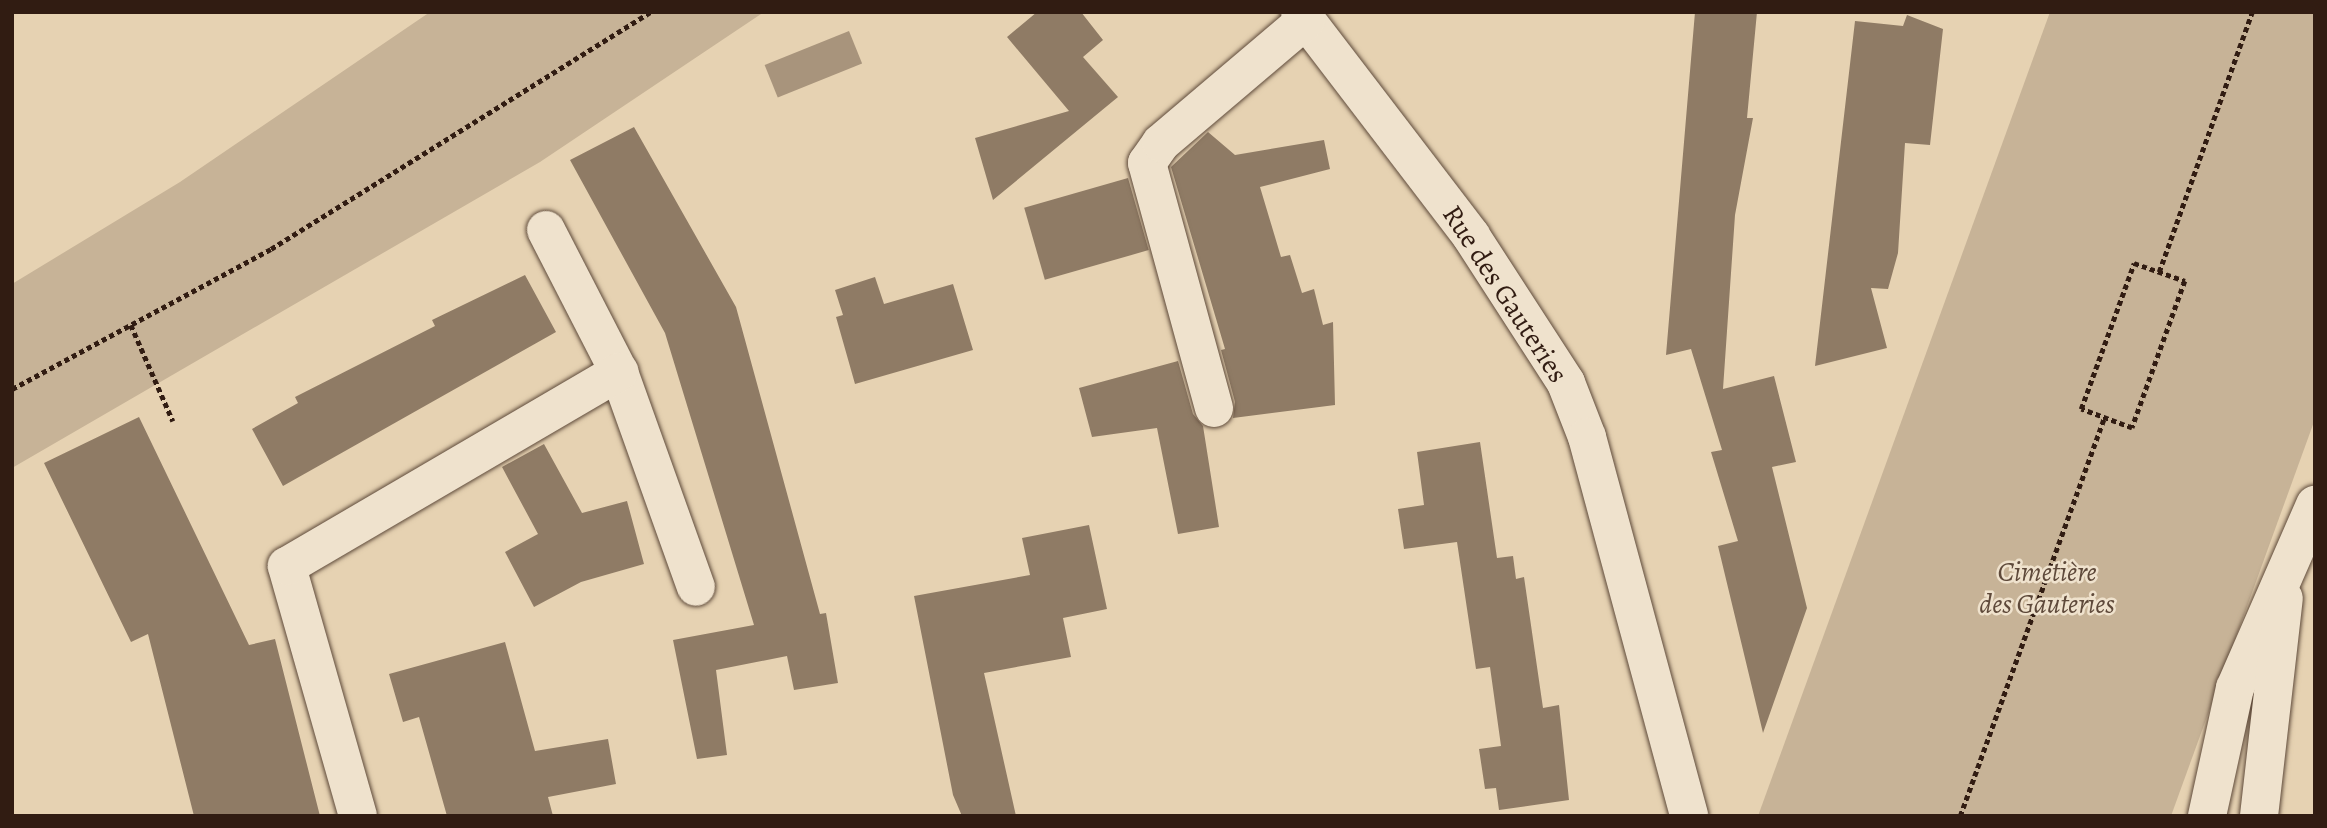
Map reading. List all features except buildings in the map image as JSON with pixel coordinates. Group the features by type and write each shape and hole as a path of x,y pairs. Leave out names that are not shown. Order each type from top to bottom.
{"street":[{"path":"1214,408 1147,163 1161,143 1303,16"},
{"name":"Rue des Gauteries","path":"1303,16 1471,236 1566,383 1587,437 1689,816"},
{"path":"546,230 620,372 696,587"},
{"path":"358,816 287,566 620,372"},
{"path":"2207,816 2235,688 2252,639 2286,582 2315,505"},
{"path":"2259,816 2286,582"}],"path":[{"path":"12,390 271,249 651,12"},
{"path":"2159,272 2252,12"},
{"path":"2134,263 2185,281 2132,428 2104,419 2081,409 2134,263"},
{"path":"131,325 173,421"},
{"path":"1960,816 2104,419"}],"green space":[{"path":"430,12 764,12 540,162 12,468 12,284 180,182"},
{"name":"Cimetière des Gauteries","path":"2050,12 2315,12 2315,419 2171,816 1758,816"}],"shaded area":[{"path":"849,31 862,63 778,98 765,65"}]}
